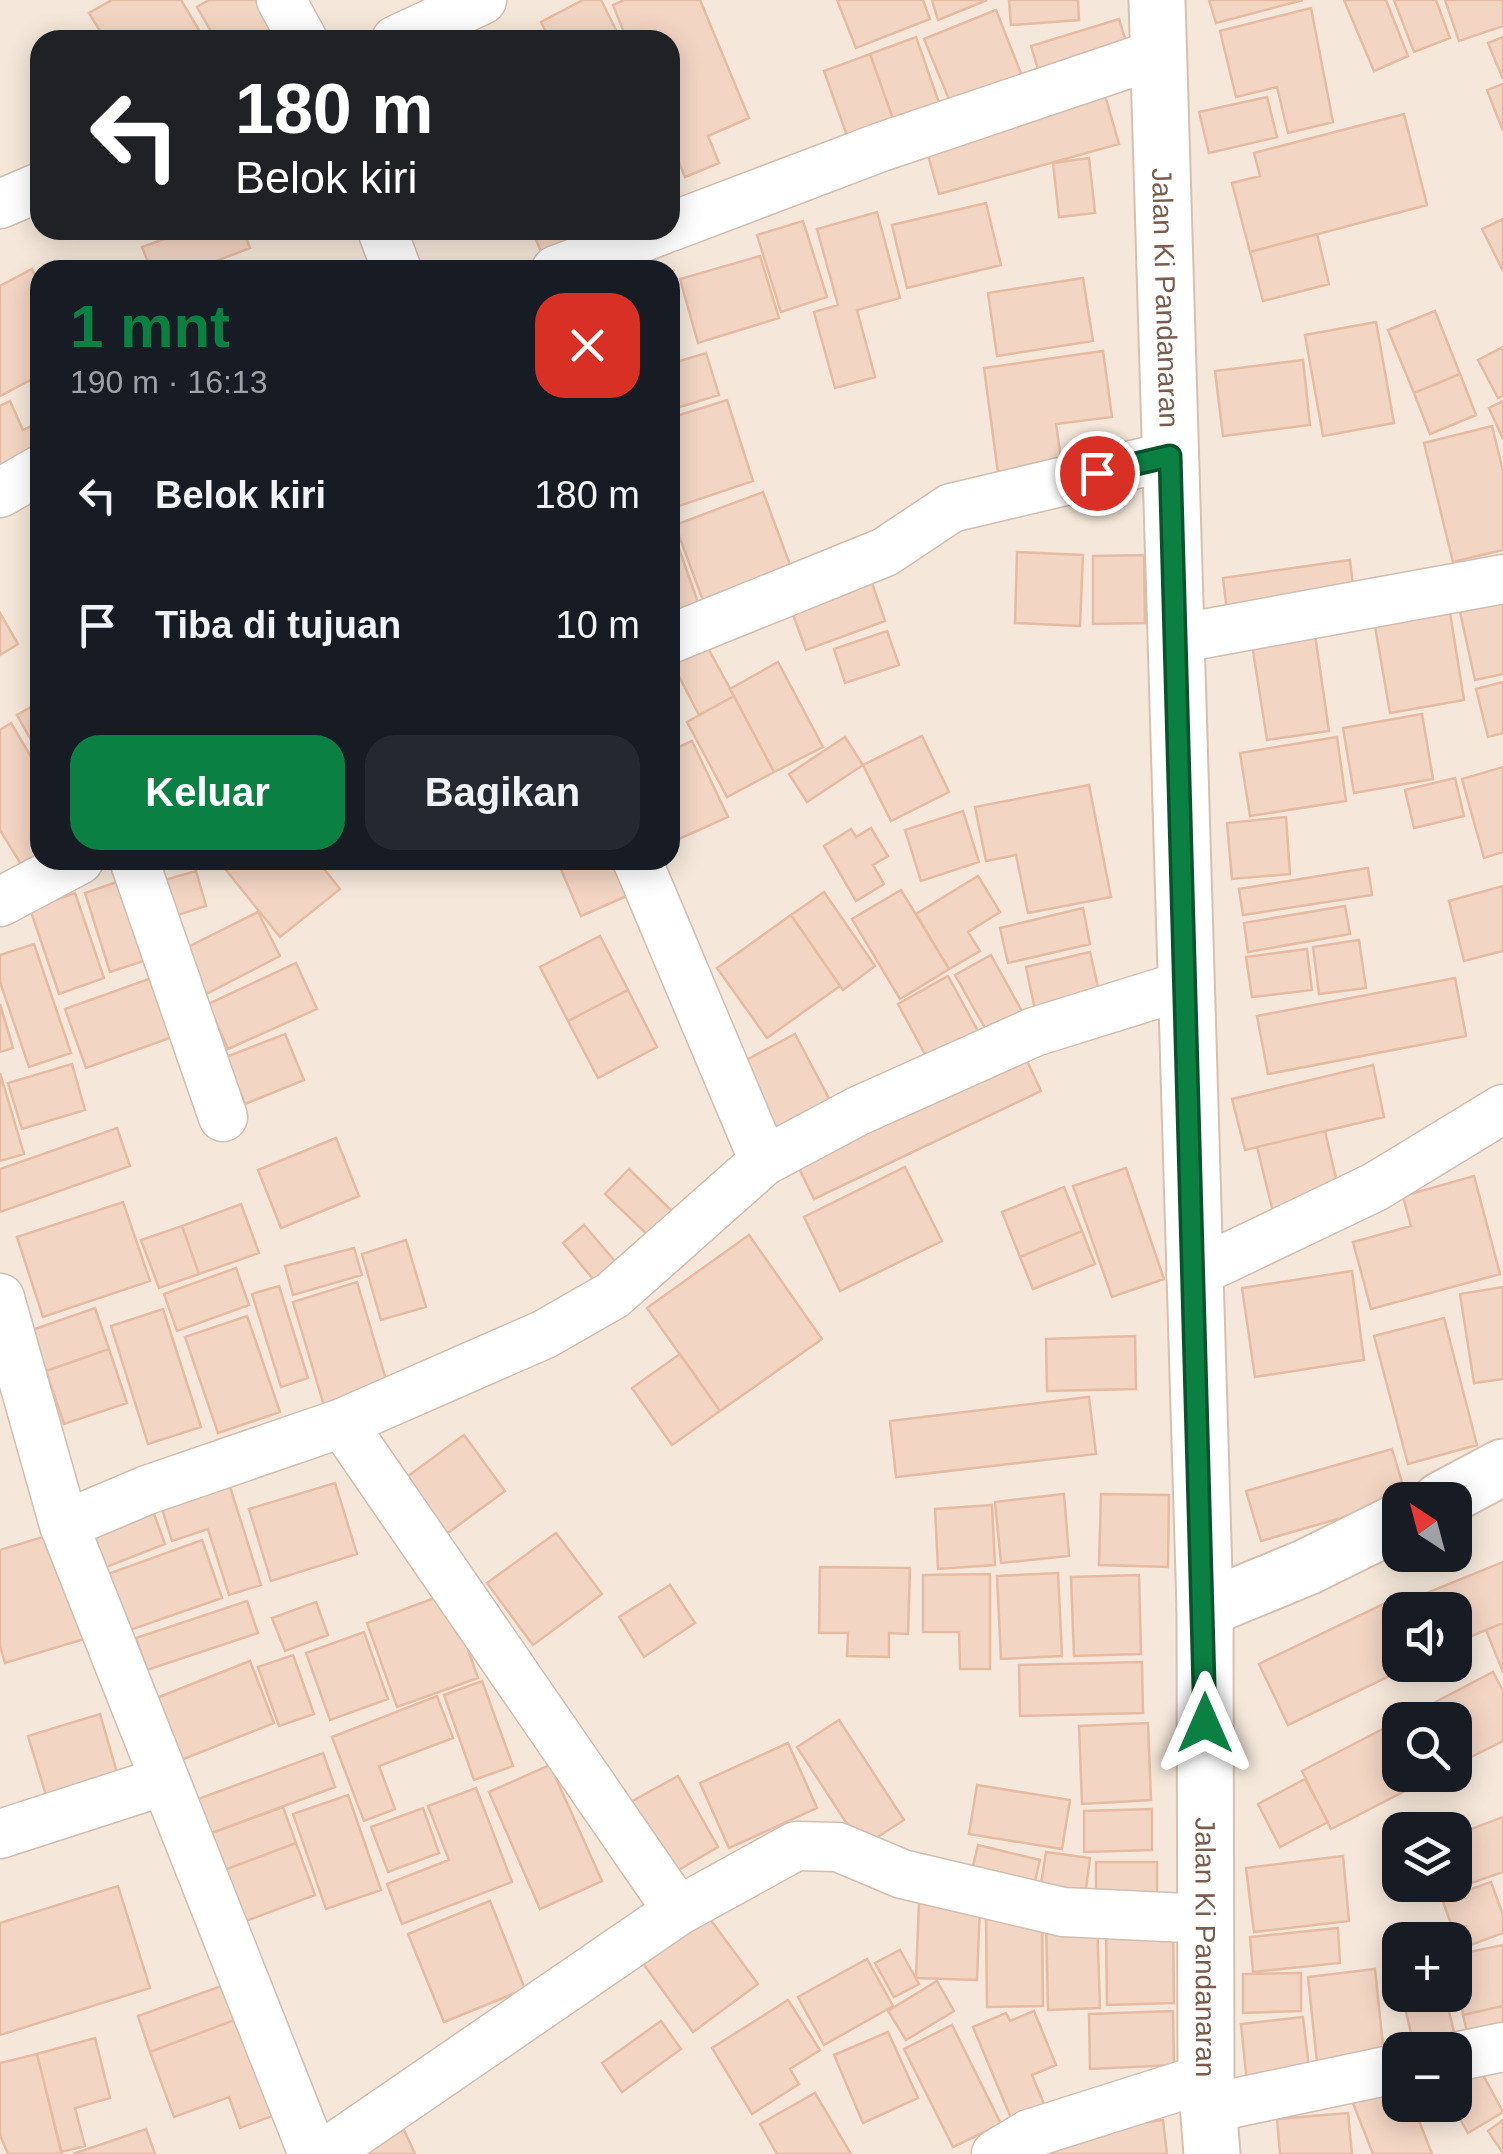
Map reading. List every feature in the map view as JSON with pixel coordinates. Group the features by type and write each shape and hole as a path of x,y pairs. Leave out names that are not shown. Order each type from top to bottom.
{"main road":[{"name":"Jalan Ki Pandanaran","path":"1158,26 1192,1275 1205,1609 1210,2113"},
{"path":"1472,1484 1503,1467"},
{"path":"1205,1609 1307,1567 1382,1530"}],"street":[{"path":"281,0 298,30"},
{"path":"418,30 482,0"},
{"path":"680,223 881,147 1158,26"},
{"path":"0,204 30,192"},
{"path":"582,260 636,240"},
{"path":"680,635 885,552 952,508 1170,456"},
{"path":"0,493 30,476"},
{"path":"1176,639 1503,580"},
{"path":"0,902 60,870"},
{"path":"137,870 223,1117"},
{"path":"641,870 764,1162"},
{"path":"64,1525 147,1490 342,1423 544,1334 613,1294 764,1162 858,1111 1034,1032 1185,985"},
{"path":"1192,1275 1375,1186 1503,1109"},
{"path":"0,1298 64,1525 313,2154"},
{"path":"342,1423 678,1911"},
{"path":"0,1834 164,1781"},
{"path":"324,2154 678,1911 783,1851 810,1845 838,1847 902,1874 1063,1912 1208,1920"},
{"path":"1472,2053 1503,2047"},
{"path":"996,2154 1030,2134 1210,2113 1382,2072"}],"shaded area":[{"path":"0,0 1503,0 1503,2154 0,2154"}],"building":[{"path":"112,0 181,0 199,30 99,30 89,13"},
{"path":"209,0 261,0 278,30 210,30 197,7"},
{"path":"583,0 601,0 616,30 545,30 541,22"},
{"path":"624,0 700,0 749,118 708,136 719,163 685,177 680,165 680,30 623,30 613,5"},
{"path":"837,0 923,0 930,19 856,48"},
{"path":"932,0 987,0 938,20"},
{"path":"1009,0 1078,0 1079,20 1011,25"},
{"path":"1209,0 1303,0 1216,23"},
{"path":"1344,0 1386,0 1408,56 1374,71"},
{"path":"1394,0 1436,0 1450,38 1414,52"},
{"path":"1445,0 1503,0 1503,26 1459,41"},
{"path":"1311,8 1333,122 1288,133 1277,87 1236,97 1220,31"},
{"path":"996,10 1024,81 953,109 924,39"},
{"path":"1119,19 1131,58 1043,85 1031,46"},
{"path":"916,37 944,117 898,133 870,54"},
{"path":"1503,37 1503,79 1488,43"},
{"path":"870,54 898,133 852,150 824,71"},
{"path":"1503,84 1503,131 1487,90"},
{"path":"1104,92 1119,144 939,194 924,141"},
{"path":"1267,97 1277,137 1209,153 1199,112"},
{"path":"1404,114 1427,205 1250,252 1232,183 1260,176 1254,153"},
{"path":"1089,158 1095,213 1059,217 1053,163"},
{"path":"986,203 1001,265 907,288 892,225"},
{"path":"877,212 900,298 857,310 875,377 835,388 814,312 838,305 817,229"},
{"path":"1503,219 1503,271 1482,229"},
{"path":"803,221 827,297 781,312 757,235"},
{"path":"1317,234 1329,284 1263,301 1250,252"},
{"path":"162,240 247,240 250,248 219,260 147,260 142,247"},
{"path":"536,240 590,240 544,259"},
{"path":"760,256 779,318 698,343 680,279"},
{"path":"30,270 30,380 0,396 0,286"},
{"path":"1083,278 1093,341 997,356 988,293"},
{"path":"1435,311 1460,374 1414,393 1388,330"},
{"path":"1376,322 1394,423 1323,436 1305,335"},
{"path":"1503,347 1503,396 1498,398 1478,360"},
{"path":"1103,351 1112,417 1056,424 1064,479 1000,488 984,368"},
{"path":"706,353 719,395 680,407 680,361"},
{"path":"1303,360 1310,425 1223,436 1215,371"},
{"path":"1460,374 1476,415 1430,434 1414,393"},
{"path":"727,400 753,481 680,506 680,415"},
{"path":"10,401 23,430 30,427 30,464 0,466 0,406"},
{"path":"1503,401 1503,439 1489,408"},
{"path":"1492,426 1503,471 1503,550 1453,562 1424,443"},
{"path":"763,492 796,581 708,614 680,538 680,523"},
{"path":"680,552 705,622 680,616"},
{"path":"1017,552 1083,555 1080,626 1015,623"},
{"path":"1144,555 1145,623 1093,624 1093,556"},
{"path":"1350,560 1355,603 1228,620 1223,578"},
{"path":"872,583 885,621 806,650 792,612"},
{"path":"1503,602 1503,674 1475,680 1460,612"},
{"path":"0,613 18,644 0,655"},
{"path":"1450,613 1464,700 1390,713 1375,626"},
{"path":"1314,628 1329,731 1267,740 1251,638"},
{"path":"887,631 899,665 845,683 834,649"},
{"path":"703,639 734,696 699,715 680,678 680,653"},
{"path":"778,662 823,747 774,772 730,689"},
{"path":"1503,682 1503,733 1488,737 1476,689"},
{"path":"734,696 774,772 727,797 687,722"},
{"path":"30,708 30,738 17,715"},
{"path":"1422,714 1433,779 1354,793 1343,728"},
{"path":"11,723 30,755 31,870 27,874 0,830 0,730"},
{"path":"922,736 949,792 891,821 863,765"},
{"path":"845,737 863,765 807,802 789,774"},
{"path":"1337,737 1346,801 1250,816 1240,753"},
{"path":"692,741 728,817 680,839 680,746"},
{"path":"1503,767 1503,852 1484,858 1462,779"},
{"path":"1455,778 1464,816 1414,828 1405,790"},
{"path":"1089,785 1111,897 1028,913 1016,855 986,861 975,807"},
{"path":"963,811 979,862 921,881 905,830"},
{"path":"1286,817 1290,874 1232,879 1227,823"},
{"path":"871,828 888,856 873,865 884,884 856,901 824,846 851,829 856,837"},
{"path":"1368,868 1372,895 1243,915 1239,889"},
{"path":"226,870 325,870 340,889 280,937"},
{"path":"561,870 629,870 638,891 581,916"},
{"path":"196,871 206,906 165,919 154,883"},
{"path":"978,876 1000,912 968,932 980,951 949,969 916,914"},
{"path":"131,877 156,957 110,972 85,893"},
{"path":"1503,886 1503,951 1464,961 1449,901"},
{"path":"901,890 949,969 900,999 852,919"},
{"path":"824,892 875,966 843,990 791,915"},
{"path":"75,893 104,978 59,994 30,909"},
{"path":"1345,906 1350,934 1248,952 1244,923"},
{"path":"1083,908 1090,944 1008,963 1000,928"},
{"path":"258,912 280,956 206,994 184,949"},
{"path":"791,915 840,986 767,1038 717,968"},
{"path":"600,936 628,990 568,1021 540,967"},
{"path":"1359,940 1366,988 1319,994 1313,947"},
{"path":"34,944 71,1053 29,1067 0,982 0,955"},
{"path":"1307,949 1312,990 1252,997 1246,957"},
{"path":"1090,952 1100,996 1035,1010 1026,967"},
{"path":"991,955 1024,1015 989,1035 955,975"},
{"path":"296,963 317,1009 228,1049 208,1004"},
{"path":"157,976 178,1035 86,1068 65,1009"},
{"path":"948,976 985,1044 934,1071 898,1004"},
{"path":"1455,978 1466,1036 1268,1074 1257,1016"},
{"path":"628,990 657,1047 598,1078 568,1021"},
{"path":"0,1004 13,1048 0,1052"},
{"path":"285,1034 304,1080 245,1104 226,1057"},
{"path":"795,1034 833,1106 773,1137 735,1066"},
{"path":"1021,1048 1041,1091 814,1199 793,1156"},
{"path":"72,1064 85,1110 22,1129 8,1083"},
{"path":"1373,1065 1384,1117 1245,1150 1232,1099"},
{"path":"0,1073 24,1154 0,1161"},
{"path":"117,1128 130,1166 0,1212 0,1169"},
{"path":"1325,1131 1341,1200 1274,1216 1257,1147"},
{"path":"336,1138 359,1196 281,1228 258,1170"},
{"path":"905,1167 942,1241 840,1291 804,1217"},
{"path":"1126,1168 1164,1279 1112,1297 1073,1186"},
{"path":"629,1169 678,1217 654,1241 605,1194"},
{"path":"1474,1176 1500,1274 1371,1309 1353,1242 1411,1226 1403,1196"},
{"path":"1064,1187 1082,1231 1020,1257 1002,1212"},
{"path":"123,1202 150,1281 43,1317 17,1237"},
{"path":"241,1204 259,1253 199,1274 182,1226"},
{"path":"584,1225 620,1267 598,1285 563,1243"},
{"path":"182,1226 199,1274 159,1288 141,1240"},
{"path":"1082,1231 1095,1264 1033,1289 1020,1257"},
{"path":"749,1235 822,1339 720,1411 647,1308"},
{"path":"406,1240 426,1307 381,1320 362,1254"},
{"path":"354,1248 362,1275 293,1295 285,1266"},
{"path":"236,1268 249,1305 177,1331 164,1294"},
{"path":"1352,1271 1364,1360 1255,1377 1242,1288"},
{"path":"357,1282 389,1390 325,1409 293,1302"},
{"path":"279,1286 308,1378 281,1387 252,1294"},
{"path":"1503,1287 1503,1379 1474,1383 1460,1294"},
{"path":"95,1308 109,1349 46,1371 32,1330"},
{"path":"163,1309 201,1427 148,1444 111,1326"},
{"path":"247,1316 280,1412 218,1433 185,1337"},
{"path":"1444,1318 1477,1445 1408,1464 1374,1336"},
{"path":"1135,1336 1136,1389 1047,1391 1046,1339"},
{"path":"109,1349 127,1403 64,1424 46,1371"},
{"path":"680,1354 720,1411 672,1445 632,1388"},
{"path":"1089,1397 1096,1454 896,1477 890,1421"},
{"path":"464,1435 505,1491 441,1538 400,1482"},
{"path":"1392,1449 1402,1482 1382,1482 1382,1506 1261,1541 1246,1491"},
{"path":"225,1471 261,1585 229,1595 208,1529 172,1541 157,1493"},
{"path":"335,1483 357,1554 271,1581 249,1509"},
{"path":"1064,1494 1069,1556 1001,1563 995,1502"},
{"path":"1101,1494 1169,1495 1168,1567 1099,1565"},
{"path":"150,1503 165,1544 91,1573 75,1531"},
{"path":"992,1505 995,1565 938,1569 935,1509"},
{"path":"59,1532 91,1637 5,1663 0,1646 0,1550"},
{"path":"556,1533 602,1594 533,1645 487,1583"},
{"path":"202,1540 222,1598 127,1631 108,1574"},
{"path":"1503,1562 1503,1623 1472,1636 1472,1592 1429,1592"},
{"path":"820,1567 910,1568 908,1634 889,1633 889,1657 847,1656 848,1633 819,1633"},
{"path":"1058,1573 1062,1656 1001,1659 997,1576"},
{"path":"990,1574 990,1669 960,1669 959,1632 923,1632 923,1575"},
{"path":"1139,1575 1141,1654 1074,1656 1071,1577"},
{"path":"670,1585 695,1623 644,1657 619,1617"},
{"path":"448,1593 478,1678 397,1707 367,1623"},
{"path":"247,1601 258,1633 147,1670 136,1638"},
{"path":"316,1602 328,1635 285,1651 272,1618"},
{"path":"1382,1605 1382,1680 1288,1725 1259,1664"},
{"path":"1503,1623 1503,1672 1486,1630"},
{"path":"364,1632 388,1699 330,1720 306,1653"},
{"path":"293,1655 314,1714 279,1726 258,1667"},
{"path":"250,1661 274,1723 179,1761 154,1699"},
{"path":"1142,1662 1143,1713 1020,1716 1019,1665"},
{"path":"1493,1672 1503,1691 1503,1741 1472,1756 1472,1702 1436,1702"},
{"path":"482,1681 513,1766 474,1780 444,1695"},
{"path":"437,1696 453,1738 379,1766 395,1809 364,1821 332,1737"},
{"path":"100,1714 120,1783 49,1805 28,1736"},
{"path":"839,1720 904,1820 862,1847 797,1747"},
{"path":"1148,1723 1151,1800 1082,1804 1079,1726"},
{"path":"1382,1729 1382,1792 1403,1792 1331,1829 1302,1771"},
{"path":"788,1743 817,1808 729,1848 700,1783"},
{"path":"323,1753 335,1787 206,1835 193,1801"},
{"path":"550,1765 602,1881 540,1909 489,1792"},
{"path":"678,1776 718,1847 668,1876 627,1804"},
{"path":"1305,1779 1328,1822 1280,1847 1258,1804"},
{"path":"977,1785 1070,1800 1062,1849 969,1834"},
{"path":"476,1788 512,1882 402,1924 387,1884 449,1860 428,1806"},
{"path":"348,1795 381,1890 326,1909 293,1814"},
{"path":"283,1807 296,1843 219,1872 206,1835"},
{"path":"423,1808 439,1853 388,1872 371,1827"},
{"path":"1152,1809 1152,1850 1084,1852 1084,1811"},
{"path":"1503,1817 1503,1872 1472,1883 1472,1829"},
{"path":"296,1843 315,1895 238,1924 219,1872"},
{"path":"978,1845 1040,1860 1031,1898 969,1883"},
{"path":"1046,1852 1090,1858 1084,1904 1039,1898"},
{"path":"1343,1856 1349,1921 1254,1932 1246,1868"},
{"path":"1096,1862 1157,1862 1157,1907 1096,1908"},
{"path":"1491,1882 1503,1915 1503,1933 1472,1945 1472,1922 1450,1922 1443,1902 1472,1902 1472,1889"},
{"path":"118,1886 150,1988 0,2035 0,1923"},
{"path":"490,1901 525,1989 444,2022 408,1934"},
{"path":"919,1903 980,1904 977,1980 916,1978"},
{"path":"1042,1914 1043,2006 987,2007 986,1915"},
{"path":"707,1915 758,1984 693,2032 642,1962"},
{"path":"1097,1920 1100,2008 1048,2010 1046,1922"},
{"path":"1173,1926 1174,2003 1107,2005 1106,1928"},
{"path":"1338,1928 1340,1963 1253,1972 1250,1937"},
{"path":"1503,1945 1503,2006 1463,2015 1472,2012 1472,1951"},
{"path":"900,1950 919,1984 894,1997 875,1963"},
{"path":"867,1959 893,2006 824,2045 798,1997"},
{"path":"1375,1969 1382,2065 1318,2072 1308,1977"},
{"path":"1301,1973 1301,2011 1243,2013 1243,1974"},
{"path":"937,1981 954,2011 906,2040 888,2011"},
{"path":"224,1985 237,2019 150,2052 138,2016"},
{"path":"788,2000 820,2050 790,2069 799,2084 752,2114 712,2048"},
{"path":"1503,2006 1503,2038 1472,2046 1472,2032 1467,2032 1463,2015"},
{"path":"1034,2011 1056,2065 1032,2075 1047,2111 1014,2125 973,2027 1006,2013 1010,2021"},
{"path":"1173,2011 1174,2065 1090,2069 1089,2014"},
{"path":"1406,2012 1449,2012 1454,2032 1411,2032"},
{"path":"1303,2017 1311,2085 1248,2093 1241,2024"},
{"path":"237,2019 272,2116 240,2128 229,2097 174,2117 150,2052"},
{"path":"661,2021 681,2049 622,2092 602,2063"},
{"path":"952,2025 1001,2124 953,2147 904,2049"},
{"path":"888,2032 918,2098 863,2123 834,2055"},
{"path":"95,2038 110,2098 75,2108 85,2146 61,2152 37,2054"},
{"path":"37,2054 62,2154 8,2154 0,2135 0,2063"},
{"path":"1476,2062 1503,2112 1468,2133 1462,2122 1472,2122 1472,2064"},
{"path":"1382,2080 1382,2122 1420,2122 1432,2154 1373,2154 1349,2093"},
{"path":"815,2093 851,2154 777,2154 760,2124"},
{"path":"1348,2113 1352,2154 1280,2154 1277,2119"},
{"path":"1163,2120 1167,2154 1050,2154 1048,2136"},
{"path":"1503,2120 1503,2153 1488,2131"},
{"path":"146,2129 155,2154 73,2154"},
{"path":"404,2130 415,2154 356,2154"}],"route":[{"path":"1097,473 1170,456 1191,1254 1205,1609 1205,1723"}]}
